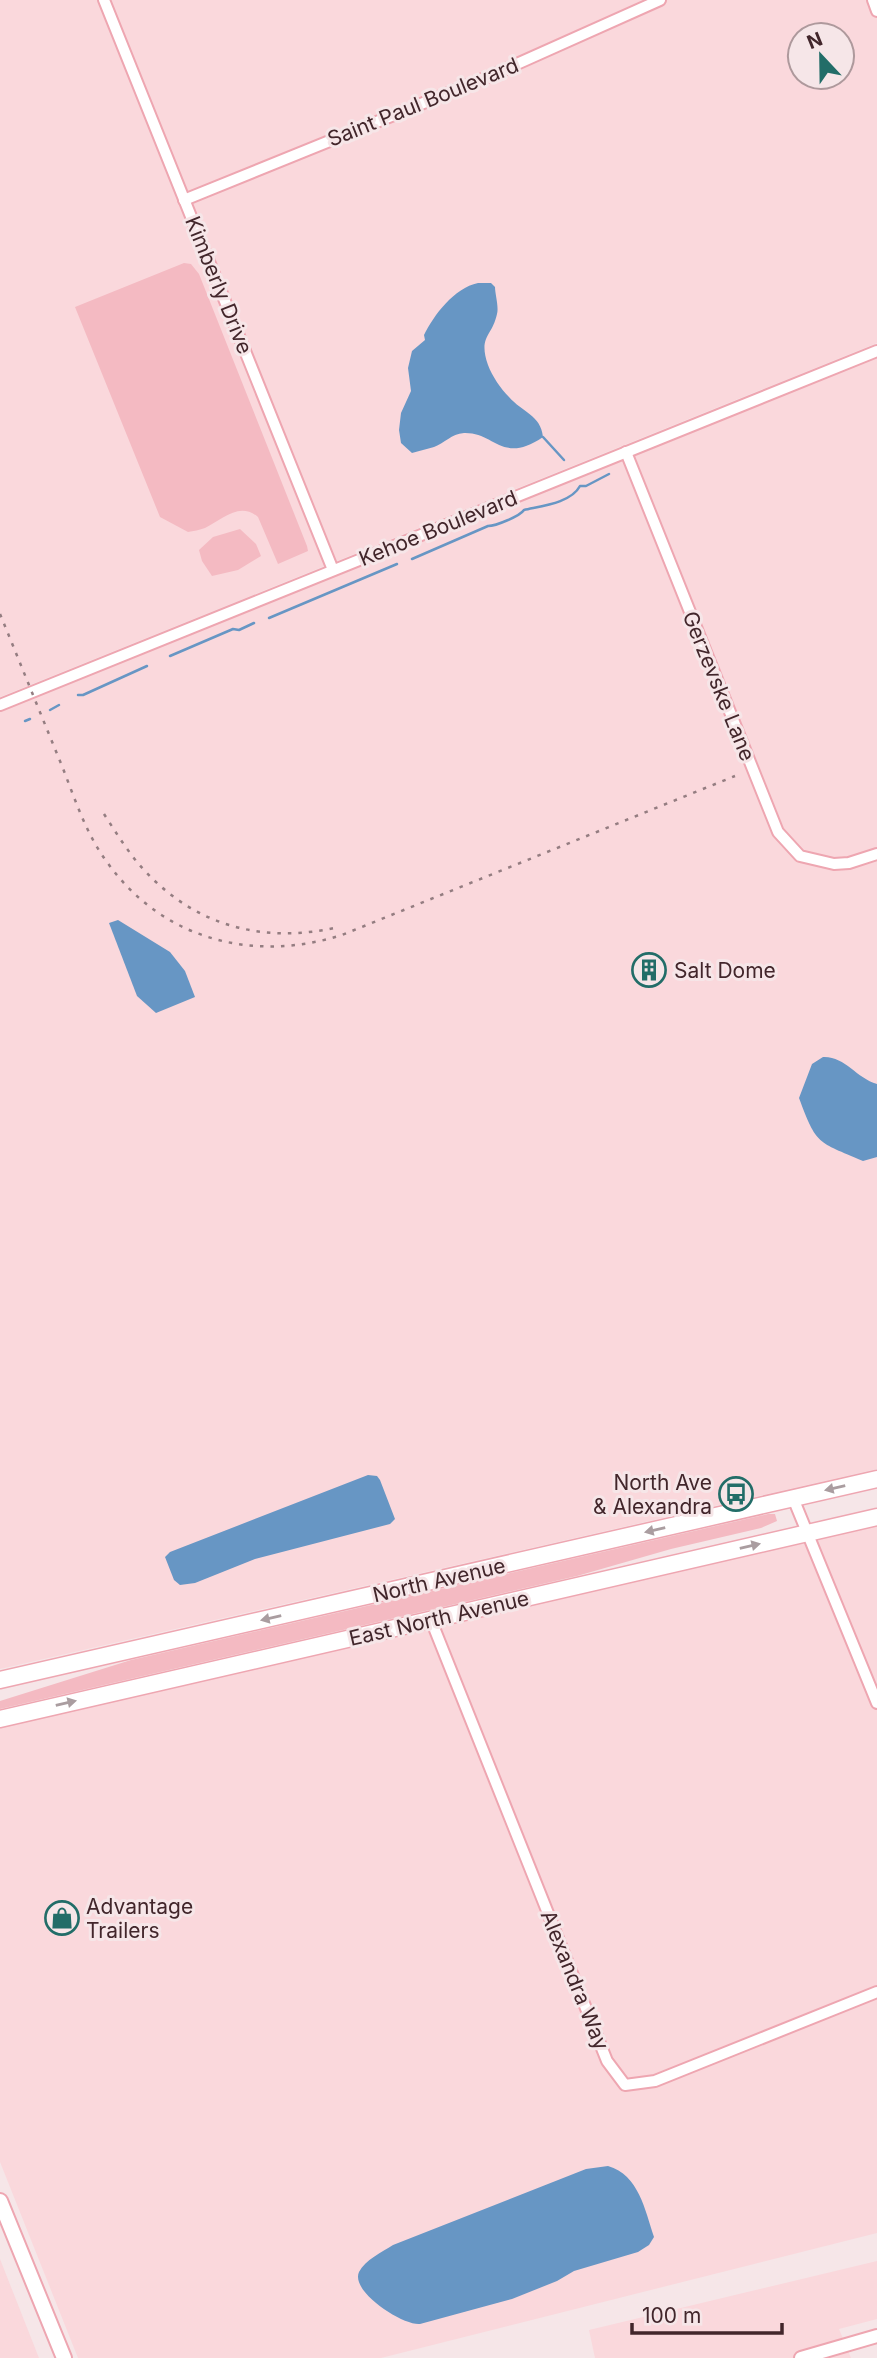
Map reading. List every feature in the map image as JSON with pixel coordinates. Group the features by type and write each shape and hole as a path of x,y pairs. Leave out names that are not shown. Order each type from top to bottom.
{"main road":[{"name":"North Avenue","path":"0,1680 877,1479"},
{"name":"East North Avenue","path":"0,1719 877,1517"},
{"path":"0,2201 63,2356"}],"street":[{"name":"Kimberly Drive","path":"104,0 333,570"},
{"name":"Saint Paul Boulevard","path":"184,200 490,76 660,0"},
{"path":"873,0 877,11"},
{"name":"Kehoe Boulevard","path":"0,705 877,351"},
{"name":"Gerzevske Lane","path":"626,452 778,832 800,856 834,864 861,860 877,854"},
{"path":"793,1498 877,1703"},
{"name":"Alexandra Way","path":"431,1620 607,2061 625,2085 655,2081 877,1992"},
{"path":"801,2358 877,2336"}],"shaded area":[{"path":"0,0 877,0 877,343 0,697"},
{"path":"184,263 191,264 199,274 307,546 308,551 278,564 258,517 251,513 237,511 205,528 188,532 160,517 75,307"},
{"path":"877,356 877,1469 0,1669 0,710"},
{"path":"240,529 256,544 261,556 238,570 212,576 202,561 199,550 213,537"},
{"path":"775,1514 777,1521 761,1528 671,1549 577,1576 0,1709 0,1701 131,1660"},
{"path":"877,1524 877,2233 381,2358 78,2358 0,2162 0,1725"},
{"path":"0,2259 39,2358 0,2358"},
{"path":"877,2261 877,2319 839,2329 851,2358 595,2358 589,2330"}],"water":[{"path":"478,283 491,283 495,287 498,308 484,348 490,369 506,394 539,424 543,437 529,445 508,448 484,437 464,433 434,447 412,453 401,443 399,430 401,413 411,391 408,368 412,351 425,340 428,327 446,303 461,290"},
{"path":"118,920 170,952 185,971 195,997 156,1013 137,996 109,923"},
{"path":"823,1057 838,1060 877,1084 877,1157 863,1161 827,1145 810,1125 799,1098 812,1064"},
{"path":"368,1475 377,1476 380,1480 395,1519 390,1524 255,1559 195,1583 180,1585 174,1580 165,1557 170,1552"},
{"path":"608,2166 627,2177 644,2205 654,2237 649,2245 638,2252 574,2271 557,2281 512,2299 420,2324 391,2314 362,2289 358,2280 359,2272 365,2264 393,2245 586,2169"}],"waterway":[{"path":"543,437 564,460"},
{"path":"412,559 508,520 524,510 563,500 580,486 586,486 609,474"},
{"path":"269,618 397,564"},
{"path":"170,656 254,623"},
{"path":"78,695 147,666"},
{"path":"50,710 59,705"},
{"path":"25,721 30,719"}],"railway":[{"path":"0,614 82,816 107,862 129,889 182,927 243,945 309,943 342,935 735,776"},
{"path":"104,814 128,851 145,871 187,906 210,918 259,932 312,932 339,927"}],"place":[{"name":"Salt Dome","path":"649,970"},
{"name":"North Ave & Alexandra","path":"736,1494"},
{"name":"Advantage Trailers","path":"62,1918"}]}
